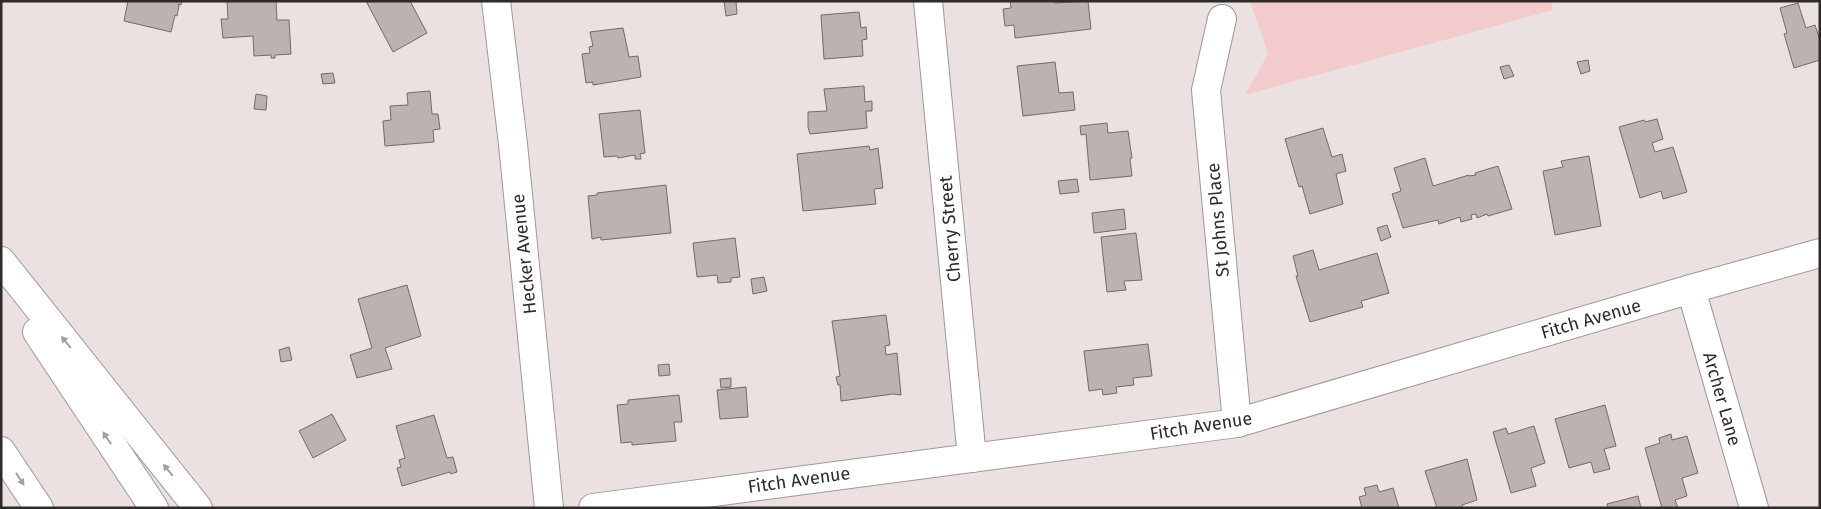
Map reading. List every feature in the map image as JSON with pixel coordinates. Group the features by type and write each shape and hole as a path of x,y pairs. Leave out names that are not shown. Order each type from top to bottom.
{"main road":[{"name":"Hecker Avenue","path":"496,1 513,144 549,508"},
{"name":"Cherry Street","path":"928,1 972,458"},
{"name":"St Johns Place","path":"1222,19 1206,90 1237,423"},
{"name":"Fitch Avenue","path":"593,508 1237,423 1820,253"},
{"path":"1,261 198,508"},
{"path":"1,277 154,508"},
{"name":"Archer Lane","path":"1691,290 1754,508"},
{"path":"1,451 39,508"}],"shaded area":[{"path":"1250,1 1552,1 1553,10 1245,95 1268,54"}],"building":[{"path":"128,1 182,1 181,5 178,4 177,16 175,15 171,32 124,21"},
{"path":"227,1 276,1 277,20 289,20 291,54 275,55 275,58 271,58 271,55 254,56 253,36 223,38 221,19 228,19"},
{"path":"366,1 410,1 427,33 393,52"},
{"path":"724,1 736,1 737,14 726,16"},
{"path":"1010,1 1054,1 1054,3 1088,1 1091,29 1015,38 1014,25 1005,26 1003,9 1011,8"},
{"path":"1798,3 1806,28 1815,25 1820,40 1820,60 1794,68 1784,34 1787,33 1780,8"},
{"path":"859,12 861,28 866,27 867,39 862,40 863,56 824,59 821,15"},
{"path":"623,28 629,57 638,56 641,77 593,85 593,82 586,83 582,54 590,53 589,47 593,46 590,32"},
{"path":"1588,60 1590,71 1581,74 1577,62"},
{"path":"1055,62 1059,93 1073,92 1075,110 1023,116 1017,66"},
{"path":"1509,65 1514,76 1504,79 1500,67"},
{"path":"333,73 335,83 323,84 321,74"},
{"path":"864,86 865,102 872,101 872,111 866,111 867,128 810,134 808,112 827,111 824,89"},
{"path":"430,91 432,114 438,114 440,129 433,130 434,142 385,146 383,121 391,120 390,106 408,105 407,93"},
{"path":"256,94 267,96 266,110 254,109"},
{"path":"640,110 645,153 640,154 641,159 635,159 635,155 618,158 617,156 604,157 599,114"},
{"path":"1657,119 1663,139 1652,143 1655,152 1673,147 1687,192 1663,199 1661,191 1640,198 1619,127 1644,120 1645,122"},
{"path":"1107,123 1108,133 1128,131 1132,158 1130,159 1132,176 1090,180 1086,134 1081,135 1080,126"},
{"path":"1323,128 1332,157 1342,154 1346,171 1336,174 1343,204 1310,214 1302,186 1299,187 1285,139"},
{"path":"869,146 870,150 878,148 883,188 874,189 876,204 803,211 797,154"},
{"path":"1589,156 1601,226 1555,235 1543,171 1563,167 1561,161"},
{"path":"1425,158 1433,186 1469,175 1476,175 1475,173 1498,166 1512,209 1477,218 1476,214 1471,215 1472,219 1461,222 1460,217 1439,224 1438,220 1403,228 1392,194 1401,191 1394,168"},
{"path":"1077,179 1079,192 1060,194 1058,181"},
{"path":"666,185 671,233 601,240 601,237 592,239 588,196 597,195 597,193"},
{"path":"1124,209 1126,229 1094,233 1092,213"},
{"path":"1387,225 1391,237 1381,241 1377,228"},
{"path":"1136,233 1142,280 1124,281 1126,290 1107,292 1101,237"},
{"path":"735,238 740,277 731,278 731,282 718,283 717,275 697,277 693,243"},
{"path":"1313,250 1319,270 1377,253 1389,293 1361,301 1363,307 1310,322 1296,276 1298,276 1293,256"},
{"path":"764,277 767,291 753,294 751,279"},
{"path":"407,285 421,336 385,348 392,369 357,378 350,355 372,348 358,299"},
{"path":"886,315 890,345 885,346 886,355 897,353 901,395 893,394 841,401 840,385 838,385 836,377 840,376 832,321"},
{"path":"1148,344 1152,376 1133,378 1134,385 1116,387 1117,393 1103,395 1102,389 1089,391 1084,351"},
{"path":"289,347 292,360 281,362 279,350"},
{"path":"669,364 670,375 659,376 658,365"},
{"path":"731,378 731,387 721,388 720,379"},
{"path":"746,387 748,417 720,419 717,390"},
{"path":"679,395 682,422 674,422 676,441 632,445 632,442 621,443 617,405 628,404 628,400"},
{"path":"1605,405 1616,446 1604,449 1610,469 1594,473 1591,462 1569,468 1555,419"},
{"path":"332,414 346,440 313,458 299,431"},
{"path":"434,415 447,458 453,457 457,472 451,474 450,472 402,486 397,468 401,467 399,460 405,458 396,426"},
{"path":"1534,426 1545,463 1531,468 1536,486 1511,493 1493,432 1506,428 1508,434"},
{"path":"1671,434 1672,440 1687,436 1698,473 1682,478 1687,496 1675,500 1678,508 1662,508 1645,448 1660,443 1659,438"},
{"path":"1467,459 1477,500 1462,505 1463,508 1437,508 1425,471"},
{"path":"1377,485 1379,492 1393,488 1399,508 1362,508 1359,497 1366,495 1364,488"},
{"path":"1638,496 1641,508 1608,508 1607,504"}]}
